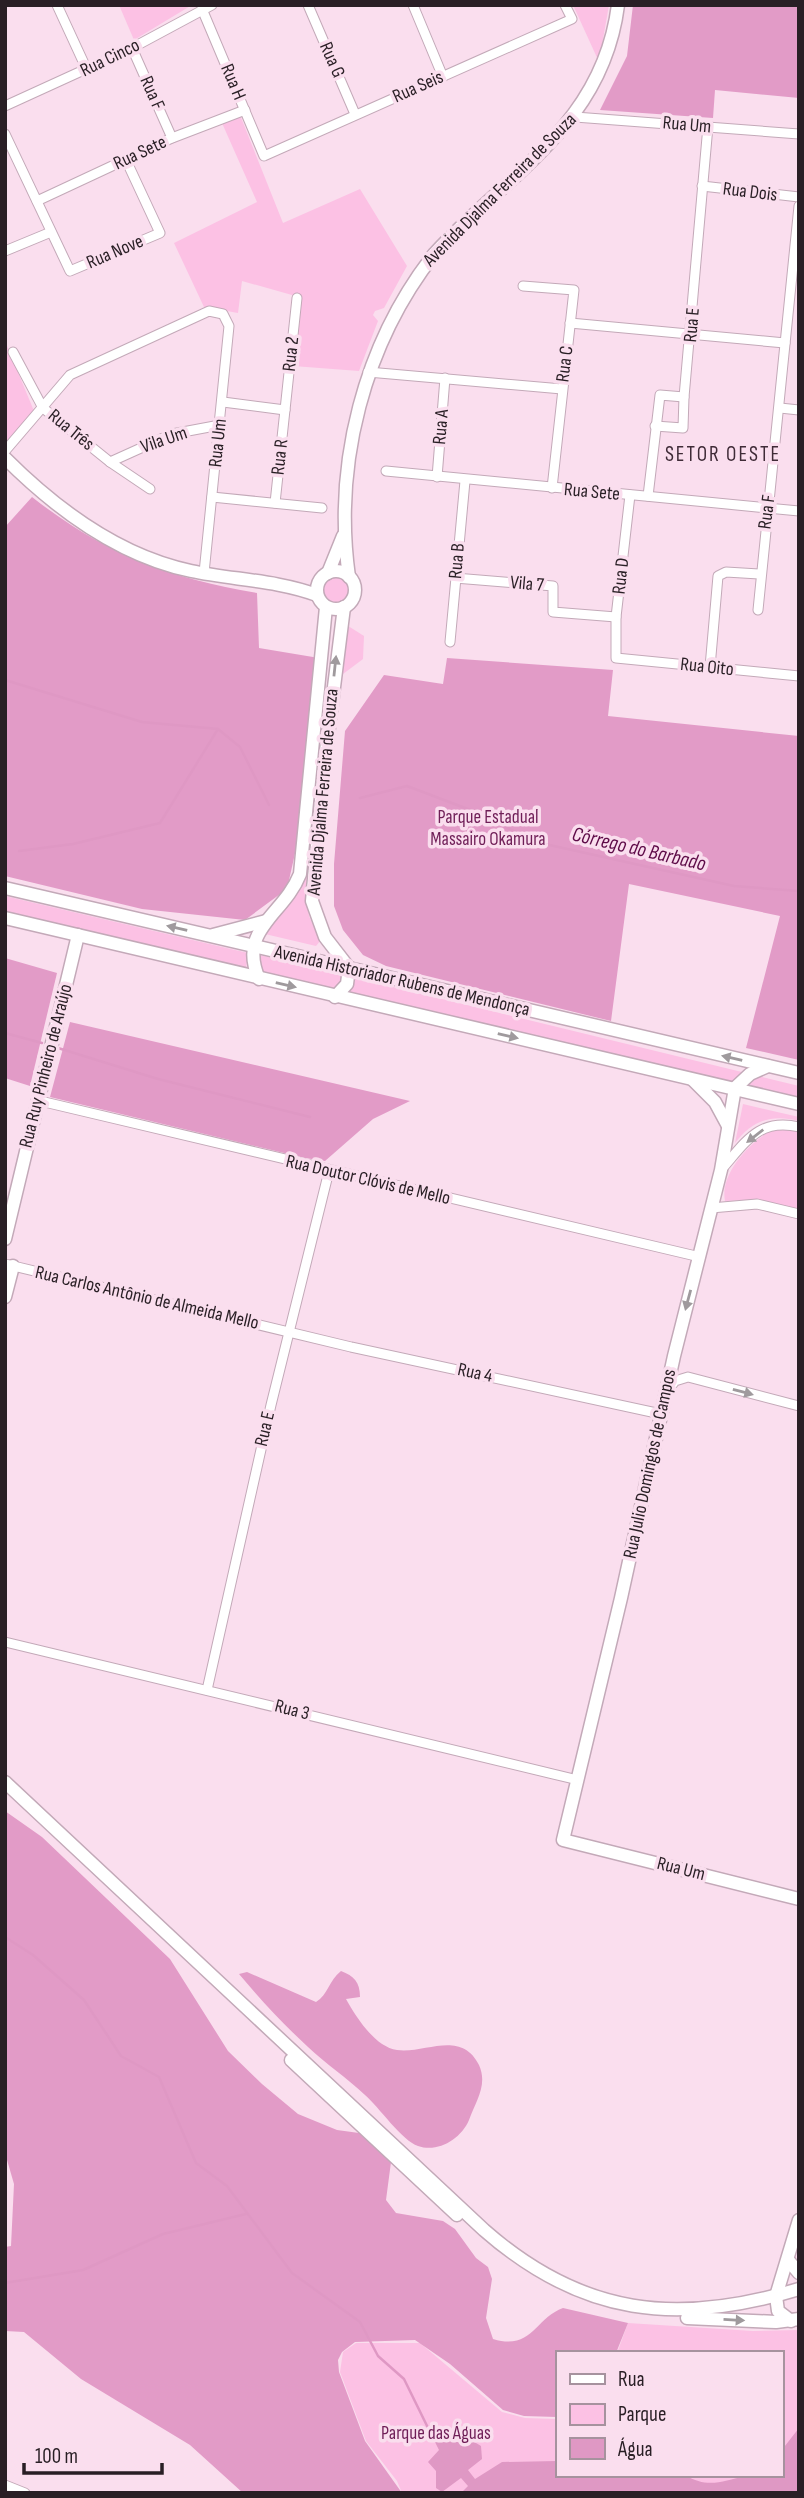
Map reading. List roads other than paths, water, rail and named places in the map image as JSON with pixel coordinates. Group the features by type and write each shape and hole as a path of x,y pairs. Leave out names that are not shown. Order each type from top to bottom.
{"main road":[{"name":"Avenida Djalma Ferreira de Souza","path":"252,947 257,933 286,901 300,874 344,607 352,601 355,591 349,577 344,536 353,439 368,372 398,307 435,253 575,117 607,61 618,5"},
{"path":"5,458 35,488 103,536 139,552 204,573 291,585 317,595 326,607 344,607"},
{"name":"Avenida Djalma Ferreira de Souza","path":"317,595 318,584 326,574 344,536"},
{"path":"291,585 340,571 349,577"},
{"name":"Avenida Djalma Ferreira de Souza","path":"326,607 312,901 325,937 349,968"},
{"name":"Avenida Historiador Rubens de Mendonça","path":"5,888 799,1073"},
{"name":"Avenida Historiador Rubens de Mendonça","path":"5,918 799,1104"},
{"path":"210,936 267,921"},
{"name":"Rua Ruy Pinheiro de Araújo","path":"5,1239 36,1100 78,935"},
{"path":"252,947 259,979"},
{"path":"335,997 347,984 349,968"},
{"path":"735,1088 750,1074 768,1066"},
{"path":"690,1078 715,1102 729,1126"},
{"name":"Rua Julio Domingos de Campos","path":"562,1840 674,1356 721,1170 735,1088"},
{"path":"5,1297 9,1265"},
{"path":"5,1782 484,2230 530,2267 561,2284 625,2305 698,2310 745,2304 777,2290 799,2289"},
{"path":"5,1791 436,2196 518,2267 562,2292 629,2313 795,2320"},
{"name":"Rua Um","path":"562,1840 799,1899"},
{"path":"795,2320 778,2311 777,2290 789,2260 799,2220"},
{"path":"789,2260 799,2273"}],"street":[{"path":"57,5 87,70"},
{"name":"Rua G","path":"308,5 355,114"},
{"path":"413,5 443,76"},
{"name":"Rua Seis","path":"264,156 572,19 565,5"},
{"name":"Rua Cinco","path":"5,106 132,48 207,7"},
{"name":"Rua H","path":"207,7 264,156"},
{"name":"Rua F","path":"132,48 172,138"},
{"name":"Rua Sete","path":"37,201 172,138 245,110"},
{"name":"Rua Um","path":"575,117 799,134"},
{"name":"Rua E","path":"655,426 683,428 708,127"},
{"path":"5,251 51,232 7,141"},
{"name":"Rua Nove","path":"51,232 70,271 160,233 126,160"},
{"name":"Rua Dois","path":"702,186 799,197"},
{"name":"Rua F","path":"758,610 759,574 780,408 799,206"},
{"name":"Rua C","path":"523,286 574,289 552,488"},
{"name":"Rua 2","path":"285,410 297,298"},
{"name":"Rua Um","path":"43,408 62,381 86,365 209,311 223,314 229,326 204,573"},
{"path":"570,323 785,343"},
{"name":"Rua Três","path":"13,352 43,408 110,462 150,489"},
{"path":"368,372 562,390"},
{"name":"Rua A","path":"437,477 445,378"},
{"path":"648,496 660,396 684,397"},
{"path":"223,402 285,410"},
{"path":"5,451 43,408"},
{"path":"780,408 799,410"},
{"name":"Rua R","path":"275,503 285,410"},
{"name":"Vila Um","path":"110,462 172,434 220,425"},
{"name":"Rua Sete","path":"386,471 465,481 799,511"},
{"name":"Rua B","path":"450,642 465,481"},
{"name":"Rua D","path":"616,658 616,617 630,495"},
{"name":"Rua R","path":"212,497 322,508"},
{"path":"710,667 718,576 726,572 759,574"},
{"name":"Vila 7","path":"455,578 553,586 553,612 616,617"},
{"name":"Rua Oito","path":"616,658 799,676"},
{"name":"Rua Doutor Clóvis de Mello","path":"36,1100 700,1257"},
{"path":"721,1170 761,1130 780,1123 799,1127"},
{"name":"Rua E","path":"207,1690 235,1558 329,1171"},
{"path":"712,1208 757,1204 799,1213"},
{"name":"Rua Carlos Antônio de Almeida Mello","path":"9,1265 289,1332"},
{"name":"Rua 4","path":"289,1332 661,1414"},
{"path":"674,1356 688,1377"},
{"path":"666,1392 675,1381 688,1377 799,1406"},
{"name":"Rua 3","path":"5,1642 578,1780"},
{"path":"5,2486 14,2493"},
{"path":"5,2486 24,2493"}],"water":[{"path":"799,2428 799,2493 461,2493 468,2486 461,2478 442,2492 436,2488 436,2471 428,2462 439,2450 432,2436 451,2435 481,2446 482,2459 468,2470 475,2479 502,2462 556,2461 556,2477 689,2477 701,2482 715,2483 745,2477 783,2477 783,2448"}],"waterway":[{"path":"5,680 142,722 218,729"},
{"name":"Córrego do Barbado","path":"19,851 73,844 160,823 218,729 240,747 269,805"},
{"name":"Córrego do Barbado","path":"360,798 407,786 473,811 536,842 734,886 799,891"},
{"path":"5,1033 42,1043"},
{"path":"58,1048 158,1079 310,1117"},
{"path":"5,1937 33,1955 84,2000 121,2056 159,2077 196,2163 227,2186 292,2273 360,2322 378,2356 404,2379 432,2436"},
{"path":"5,2283 83,2270 163,2234 246,2214"}],"district":[{"name":"SETOR OESTE","path":"723,454"}],"park label":[{"name":"Parque Estadual Massairo Okamura","path":"488,828"},
{"name":"Parque das Águas","path":"436,2433"}]}
